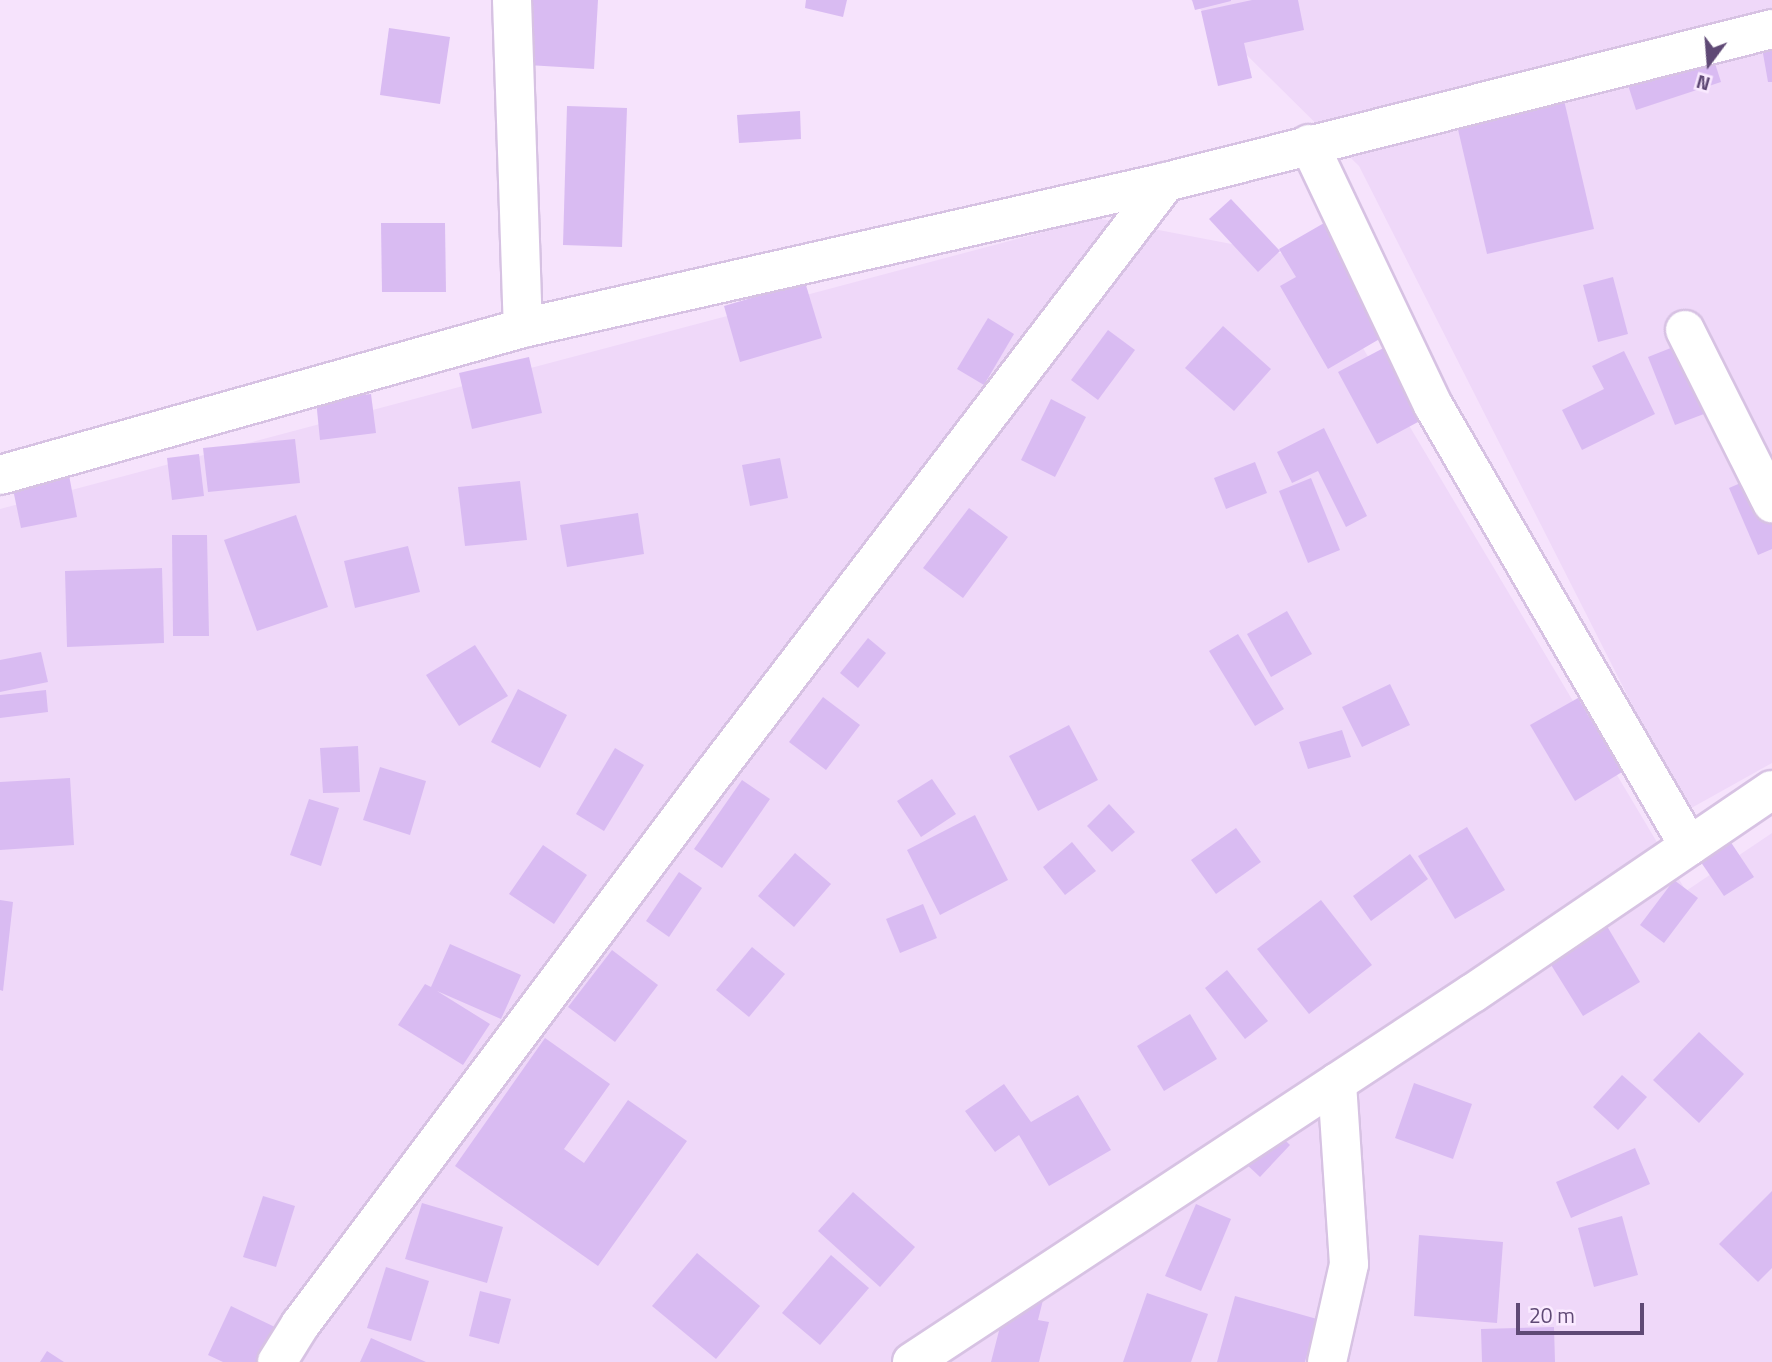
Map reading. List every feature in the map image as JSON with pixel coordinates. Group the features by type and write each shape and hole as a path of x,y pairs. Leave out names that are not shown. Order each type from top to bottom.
{"street":[{"path":"512,0 523,328"},
{"path":"0,475 523,328 1166,182 1772,29"},
{"path":"1309,144 1433,405 1689,846"},
{"path":"277,1362 300,1325 700,792 1166,182"},
{"path":"1685,330 1772,503"},
{"path":"912,1362 1337,1082 1772,790"},
{"path":"1327,1362 1349,1264 1337,1082"}],"shaded area":[{"path":"1191,0 1772,0 1772,763 1686,811 1359,166"},
{"path":"1096,218 1310,259 1686,891 1772,833 1772,1362 0,1362 0,509"}],"building":[{"path":"514,0 598,0 594,69 511,64"},
{"path":"806,0 847,0 843,17 805,8"},
{"path":"1192,0 1231,0 1231,1 1195,10"},
{"path":"1252,0 1298,0 1304,30 1244,43 1252,78 1218,86 1201,11"},
{"path":"1772,23 1772,82 1768,82 1758,25"},
{"path":"389,28 450,37 440,104 380,95"},
{"path":"1705,32 1721,82 1636,110 1620,60"},
{"path":"1557,70 1594,229 1487,254 1450,95"},
{"path":"567,106 627,108 622,247 563,245"},
{"path":"800,111 801,139 739,143 737,115"},
{"path":"1231,199 1280,251 1258,272 1209,219"},
{"path":"1331,219 1395,330 1328,369 1280,286 1296,277 1279,249"},
{"path":"381,223 445,223 446,292 382,292"},
{"path":"1613,277 1628,334 1598,342 1583,285"},
{"path":"805,282 822,338 740,362 724,306"},
{"path":"988,318 1014,334 984,385 957,369"},
{"path":"1223,326 1271,369 1234,411 1185,368"},
{"path":"1108,330 1135,350 1098,400 1071,380"},
{"path":"1691,340 1717,409 1675,425 1648,357"},
{"path":"1393,343 1431,415 1377,444 1338,372"},
{"path":"1624,351 1655,414 1582,450 1562,410 1604,389 1592,366"},
{"path":"529,357 542,413 472,429 459,373"},
{"path":"371,394 376,433 320,440 316,400"},
{"path":"1051,399 1086,417 1055,477 1021,460"},
{"path":"1324,428 1367,516 1346,527 1318,471 1292,483 1277,452"},
{"path":"295,439 300,483 208,492 203,448"},
{"path":"64,449 77,517 21,528 7,460"},
{"path":"199,454 204,496 172,500 167,458"},
{"path":"780,458 788,498 750,506 742,465"},
{"path":"1255,462 1267,493 1226,509 1214,478"},
{"path":"1759,475 1772,504 1772,549 1758,555 1729,488"},
{"path":"1311,478 1340,550 1308,563 1279,491"},
{"path":"520,481 527,540 465,546 458,487"},
{"path":"969,508 1008,537 963,598 923,568"},
{"path":"638,513 644,554 567,567 560,525"},
{"path":"296,515 328,607 257,631 224,540"},
{"path":"172,535 207,535 209,636 173,636"},
{"path":"408,546 420,592 355,608 344,561"},
{"path":"162,568 164,643 67,647 65,571"},
{"path":"1287,611 1312,654 1271,677 1247,634"},
{"path":"1238,634 1284,709 1255,726 1209,651"},
{"path":"868,638 886,653 858,688 840,673"},
{"path":"475,645 508,696 459,726 426,675"},
{"path":"41,652 48,682 0,692 0,660"},
{"path":"1390,684 1410,725 1362,747 1342,707"},
{"path":"518,689 567,715 540,768 491,742"},
{"path":"46,690 48,712 0,718 0,695"},
{"path":"823,697 860,725 826,770 789,742"},
{"path":"1578,698 1622,772 1575,801 1530,725"},
{"path":"1069,725 1098,780 1038,811 1009,756"},
{"path":"1342,730 1351,757 1308,769 1299,742"},
{"path":"358,746 360,792 323,793 320,748"},
{"path":"615,748 644,765 604,831 576,814"},
{"path":"380,767 426,781 410,835 363,820"},
{"path":"70,778 74,845 0,850 0,782"},
{"path":"932,779 956,814 921,837 897,801"},
{"path":"742,780 770,799 722,868 694,849"},
{"path":"309,799 339,808 321,866 290,855"},
{"path":"1109,804 1135,832 1112,852 1087,826"},
{"path":"975,815 1008,880 940,915 907,850"},
{"path":"1467,827 1505,890 1455,919 1418,856"},
{"path":"1236,828 1261,862 1216,894 1191,860"},
{"path":"1722,829 1754,877 1724,896 1692,849"},
{"path":"1072,842 1096,871 1065,895 1043,867"},
{"path":"543,845 587,875 554,924 509,894"},
{"path":"795,853 831,884 794,927 758,896"},
{"path":"1410,854 1428,879 1371,921 1353,896"},
{"path":"679,872 702,888 669,937 646,921"},
{"path":"1674,880 1698,898 1664,943 1640,925"},
{"path":"0,900 13,902 3,991 0,990"},
{"path":"1321,900 1372,965 1309,1014 1257,949"},
{"path":"923,904 937,938 900,953 886,919"},
{"path":"1601,916 1640,982 1583,1016 1543,952"},
{"path":"450,944 521,975 501,1019 437,991 490,1024 463,1065 398,1025 425,984 431,987"},
{"path":"752,947 785,974 749,1017 716,990"},
{"path":"612,950 658,985 615,1042 568,1007"},
{"path":"1227,970 1268,1021 1245,1039 1205,988"},
{"path":"1190,1014 1217,1059 1164,1091 1137,1046"},
{"path":"1699,1032 1744,1074 1699,1123 1653,1080"},
{"path":"545,1038 610,1084 564,1149 584,1163 628,1100 687,1141 598,1266 455,1166"},
{"path":"1622,1075 1647,1097 1618,1130 1593,1107"},
{"path":"1414,1083 1472,1104 1453,1159 1395,1138"},
{"path":"1004,1084 1031,1122 1078,1095 1111,1150 1049,1186 1019,1135 995,1152 965,1111"},
{"path":"1259,1115 1290,1145 1260,1177 1228,1147"},
{"path":"1635,1148 1650,1184 1571,1218 1556,1182"},
{"path":"1772,1191 1772,1268 1758,1282 1719,1244"},
{"path":"853,1192 915,1247 880,1287 818,1231"},
{"path":"263,1196 295,1206 276,1267 243,1257"},
{"path":"422,1203 503,1227 487,1283 405,1259"},
{"path":"1196,1204 1231,1219 1201,1291 1165,1276"},
{"path":"1622,1216 1638,1275 1594,1287 1578,1228"},
{"path":"1419,1235 1503,1242 1497,1323 1414,1316"},
{"path":"697,1253 760,1306 716,1359 652,1306"},
{"path":"831,1255 869,1288 820,1345 782,1313"},
{"path":"386,1267 429,1281 411,1341 367,1328"},
{"path":"1013,1276 1047,1284 1038,1320 1049,1322 1039,1362 991,1362"},
{"path":"480,1291 511,1299 499,1344 469,1336"},
{"path":"1147,1293 1208,1314 1191,1362 1123,1362"},
{"path":"1235,1296 1317,1319 1305,1362 1217,1362"},
{"path":"231,1306 302,1340 292,1362 223,1362 208,1355"},
{"path":"1554,1327 1555,1362 1482,1362 1481,1329"},
{"path":"371,1338 426,1362 360,1362"},
{"path":"47,1351 64,1362 40,1362"}]}
